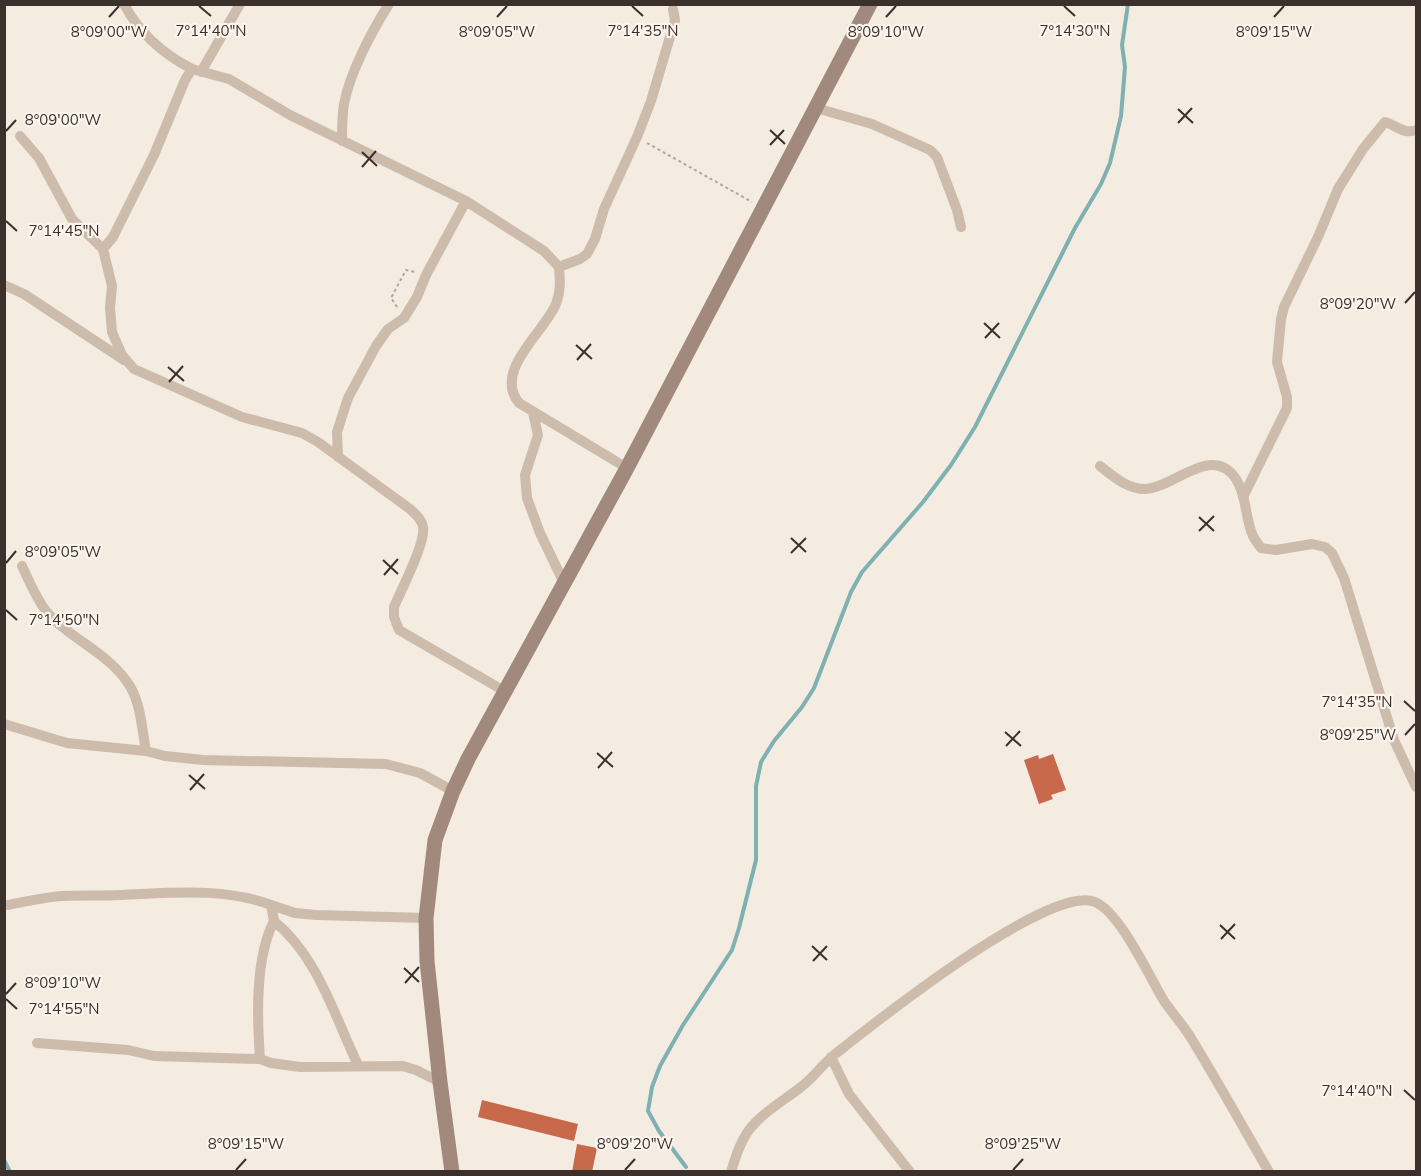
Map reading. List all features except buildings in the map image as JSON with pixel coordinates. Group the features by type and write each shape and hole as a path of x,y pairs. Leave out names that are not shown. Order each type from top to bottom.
{"street":[{"path":"124,4 138,29 171,56 197,70 229,80 290,116 465,201 543,252 559,267 561,289 544,326 524,350 513,369 513,397 533,413 627,468"},
{"path":"103,249 113,237 154,155 184,80 197,70 240,4"},
{"path":"342,141 342,120 349,87 359,62 389,4"},
{"path":"452,1172 427,961 426,918 435,840 453,790 468,759 627,468 870,4"},
{"path":"559,267 587,254 595,239 613,189 651,101 675,20 673,9"},
{"path":"816,108 872,124 930,150 937,157 961,227"},
{"path":"1243,497 1287,408 1287,397 1277,362 1284,307 1338,189 1363,149 1385,122 1393,124 1400,130 1411,132 1416,130"},
{"path":"20,135 39,158 72,219 103,249 112,286 110,308 112,332 127,362 134,369 242,417 302,433 410,509 420,519 424,529 420,545 394,607 394,618 399,630 506,692"},
{"path":"338,457 337,432 348,398 376,346 388,329 404,318 417,297 465,201"},
{"path":"4,285 24,294 106,351 127,362"},
{"path":"533,413 538,435 525,476 527,498 540,533 564,583"},
{"path":"1100,466 1124,483 1143,489 1157,487 1198,467 1216,465 1228,470 1237,480 1253,536 1261,548 1276,550 1312,544 1325,547 1332,553 1344,578 1364,638 1394,740 1416,787"},
{"path":"22,566 46,611 105,658 131,689 138,706 146,751"},
{"path":"4,724 67,742 146,751 165,756 228,762 386,764 420,772 453,790"},
{"path":"8,905 60,896 173,891 212,892 256,900 295,913 426,918"},
{"path":"731,1172 739,1149 753,1124 775,1105 802,1087 831,1058 937,976 1000,935 1062,904 1080,899 1096,902 1106,910 1140,956 1164,1001 1190,1036 1269,1172"},
{"path":"260,1059 260,993 263,953 274,921 271,905"},
{"path":"274,921 295,941 315,972 358,1065"},
{"path":"38,1043 128,1050 154,1056 260,1059 300,1067 404,1066 440,1082"},
{"path":"831,1058 849,1094 910,1172"}],"path":[{"path":"637,137 764,208"},
{"path":"404,318 391,298 406,270 426,275"}],"waterway":[{"path":"686,1167 659,1131 648,1111 652,1087 660,1066 683,1025 732,950 756,860 756,786 761,762 814,688 851,592 862,572 923,502 951,465 975,427 1075,228 1101,184 1110,163 1121,116 1125,67 1122,45 1128,4"},
{"path":"4,1160 10,1172"}]}
